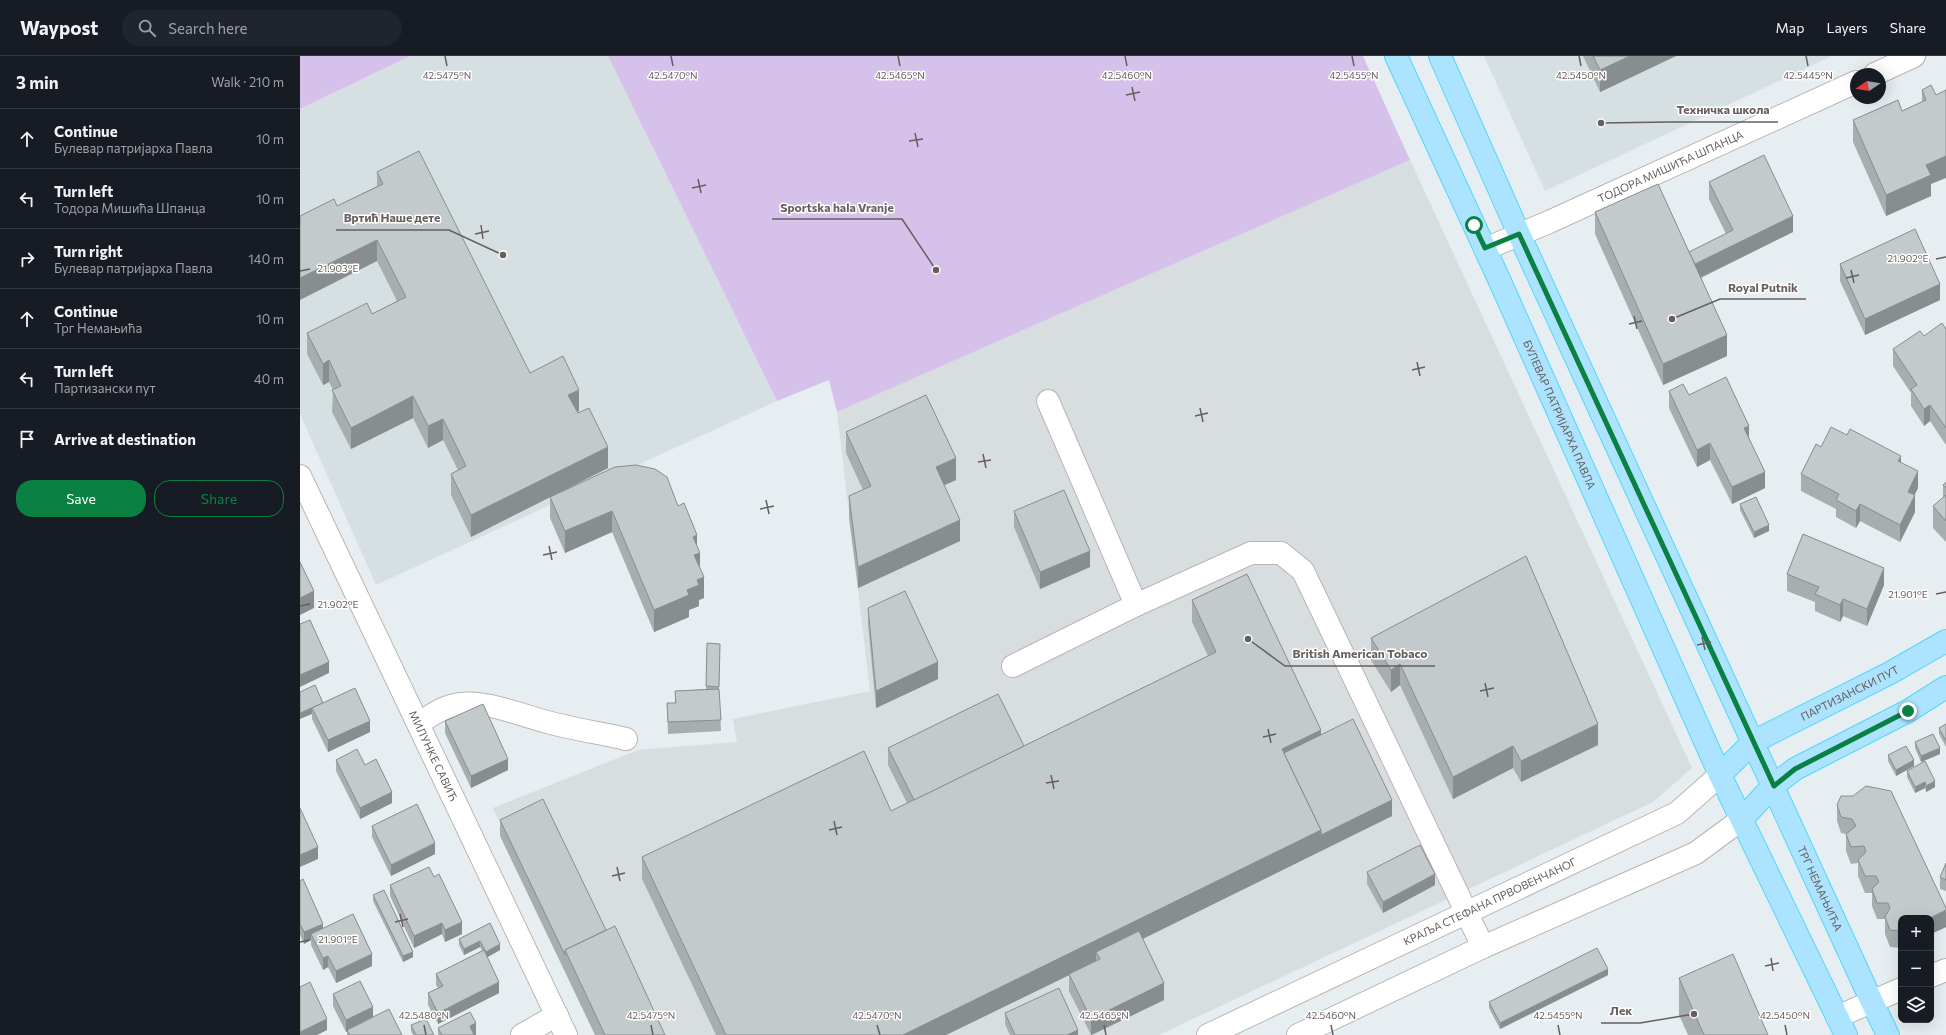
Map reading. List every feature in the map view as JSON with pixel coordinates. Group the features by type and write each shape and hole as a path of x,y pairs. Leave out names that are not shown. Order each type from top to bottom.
{"main road":[{"name":"БУЛЕВАР ПАТРИЈАРХА ПАВЛА","path":"1396,56 1485,248 1720,775"},
{"path":"1440,56 1519,234 1753,742"},
{"name":"ПАРТИЗАНСКИ ПУТ","path":"1753,742 1890,673 1946,641"},
{"path":"1742,819 1774,786 1795,769 1944,693"},
{"name":"КРАЉА СТЕФАНА ПРВОВЕНЧАНОГ","path":"1720,775 1753,742"},
{"name":"ТРГ НЕМАЊИЋА","path":"1753,742 1888,1035"},
{"path":"1720,775 1841,1026"}],"street":[{"path":"1885,68 1904,58"},
{"name":"ТОДОРА МИШИЋА ШПАНЦА","path":"1485,248 1850,85"},
{"path":"1048,401 1136,605"},
{"name":"МИЛУНКЕ САВИЋ","path":"300,476 419,723 566,1035"},
{"path":"1013,666 1136,605 1251,553 1281,553 1303,571 1483,947"},
{"path":"419,723 436,712 452,705 473,704 499,708 548,722 626,739"},
{"name":"КРАЉА СТЕФАНА ПРВОВЕНЧАНОГ","path":"1208,1035 1677,813 1720,775"},
{"path":"1298,1035 1483,947 1696,853 1742,819"},
{"path":"1934,975 1946,970"},
{"path":"1841,1026 1872,1002 1898,990"},
{"path":"522,1035 557,1016"}],"shaded area":[{"path":"300,56 410,56 300,109"},
{"path":"410,56 608,56 777,401 376,585 300,414 300,109"},
{"path":"608,56 1363,56 1410,160 837,412 829,380 777,401"},
{"path":"1484,56 1832,56 1545,191"},
{"path":"1410,160 1692,768 1653,802 1159,1035 600,1035 493,808 638,750 737,742 733,719 870,691 837,412"}],"building":[{"path":"1593,56 1630,56 1600,70"},
{"path":"1931,85 1936,95 1946,90 1946,156 1926,165 1931,175 1886,195 1853,120 1898,100 1902,111 1926,100 1922,90"},
{"path":"419,151 530,373 563,356 579,390 568,395 578,413 589,408 608,447 471,515 451,474 466,466 443,419 428,426 413,396 351,428 332,390 341,386 329,360 323,364 307,333 367,303 372,314 406,297 377,240 300,278 300,216 334,199 337,206 383,184 377,172"},
{"path":"1764,155 1793,216 1695,264 1689,252 1733,230 1709,182"},
{"path":"1658,184 1727,335 1663,364 1595,212"},
{"path":"1915,229 1940,284 1865,319 1840,264"},
{"path":"1942,323 1946,329 1946,428 1930,405 1924,409 1911,389 1917,385 1893,349 1920,331 1924,336"},
{"path":"1726,377 1749,426 1744,428 1765,472 1732,487 1710,443 1697,450 1669,391 1683,384 1689,395"},
{"path":"926,395 956,458 936,467 960,520 858,567 849,496 871,486 846,432"},
{"path":"1831,427 1847,435 1850,429 1901,456 1898,461 1918,471 1908,492 1915,495 1900,525 1860,504 1856,511 1836,500 1839,494 1801,474 1816,444 1821,447"},
{"path":"636,465 655,469 667,477 678,506 684,503 697,535 693,537 700,553 694,555 704,577 697,580 699,585 687,590 689,595 654,610 612,511 565,531 550,497 615,467"},
{"path":"1064,490 1090,551 1040,572 1014,511"},
{"path":"1946,495 1946,521 1933,506"},
{"path":"1756,497 1769,525 1754,532 1740,504"},
{"path":"1803,534 1884,568 1867,609 1843,599 1840,605 1815,594 1819,587 1787,574"},
{"path":"1526,556 1598,724 1521,761 1513,746 1453,777 1400,664 1391,670 1371,638"},
{"path":"300,562 314,591 300,598"},
{"path":"1247,574 1321,730 1282,749 1321,830 903,1035 726,1035 642,857 864,751 891,811 1216,652 1192,600"},
{"path":"905,591 938,662 876,691 868,608"},
{"path":"310,620 329,662 300,675 300,624"},
{"path":"707,643 720,644 719,687 706,686"},
{"path":"315,685 323,703 300,713 300,692"},
{"path":"355,688 370,721 328,740 312,708"},
{"path":"719,689 721,720 668,722 667,703 676,703 675,691"},
{"path":"998,694 1024,746 914,800 888,748"},
{"path":"483,704 508,759 471,776 445,721"},
{"path":"1353,719 1392,800 1321,835 1321,830 1284,753"},
{"path":"1946,724 1946,741 1939,728"},
{"path":"1933,734 1940,748 1921,756 1915,742"},
{"path":"1906,746 1914,760 1896,770 1888,755"},
{"path":"357,749 365,765 376,759 392,792 360,808 336,760"},
{"path":"1925,761 1935,781 1926,786 1925,782 1915,787 1907,771"},
{"path":"1866,786 1891,791 1946,910 1934,916 1898,915 1898,931 1890,930 1885,917 1890,908 1888,903 1877,903 1872,889 1879,882 1876,876 1865,876 1858,860 1866,852 1864,846 1851,847 1846,834 1856,826 1852,819 1841,817 1837,805 1841,796 1853,796"},
{"path":"543,799 606,930 565,950 565,955 500,820"},
{"path":"417,804 435,843 391,865 372,826"},
{"path":"300,808 318,847 300,855"},
{"path":"1420,845 1435,874 1383,902 1367,872"},
{"path":"1946,863 1946,880 1940,877"},
{"path":"429,867 434,877 439,874 462,922 445,930 442,923 414,936 390,885"},
{"path":"303,879 323,924 304,932 300,924 300,881"},
{"path":"384,890 413,952 403,956 373,895"},
{"path":"353,914 372,954 336,971 328,956 323,958 311,934"},
{"path":"490,923 500,944 486,952 480,941 464,949 459,939"},
{"path":"615,926 665,1035 605,1035 565,950"},
{"path":"1139,931 1164,983 1091,1019 1069,974 1100,959 1096,952"},
{"path":"1597,948 1608,969 1500,1023 1489,1002"},
{"path":"484,950 499,982 438,1013 428,993 443,986 436,974"},
{"path":"1733,954 1768,1035 1704,1035 1679,978"},
{"path":"360,981 373,1007 346,1020 333,994"},
{"path":"310,982 327,1019 300,1032 300,987"},
{"path":"1059,988 1078,1030 1067,1035 1015,1035 1005,1013"},
{"path":"389,1009 402,1035 350,1035 347,1030"},
{"path":"470,1012 476,1023 470,1026 474,1035 442,1035 438,1028"},
{"path":"426,1019 434,1035 416,1035 411,1025"}],"place":[{"name":"Техничка школа","path":"1601,123"},
{"name":"Вртић Наше дете","path":"503,255"},
{"name":"Sportska hala Vranje","path":"936,270"},
{"name":"Royal Putnik","path":"1672,319"},
{"name":"British American Tobaco","path":"1248,639"},
{"name":"Лек","path":"1694,1014"}],"route":[{"path":"1474,225 1485,248 1519,234 1774,786 1795,769 1837,749 1908,711"}]}
